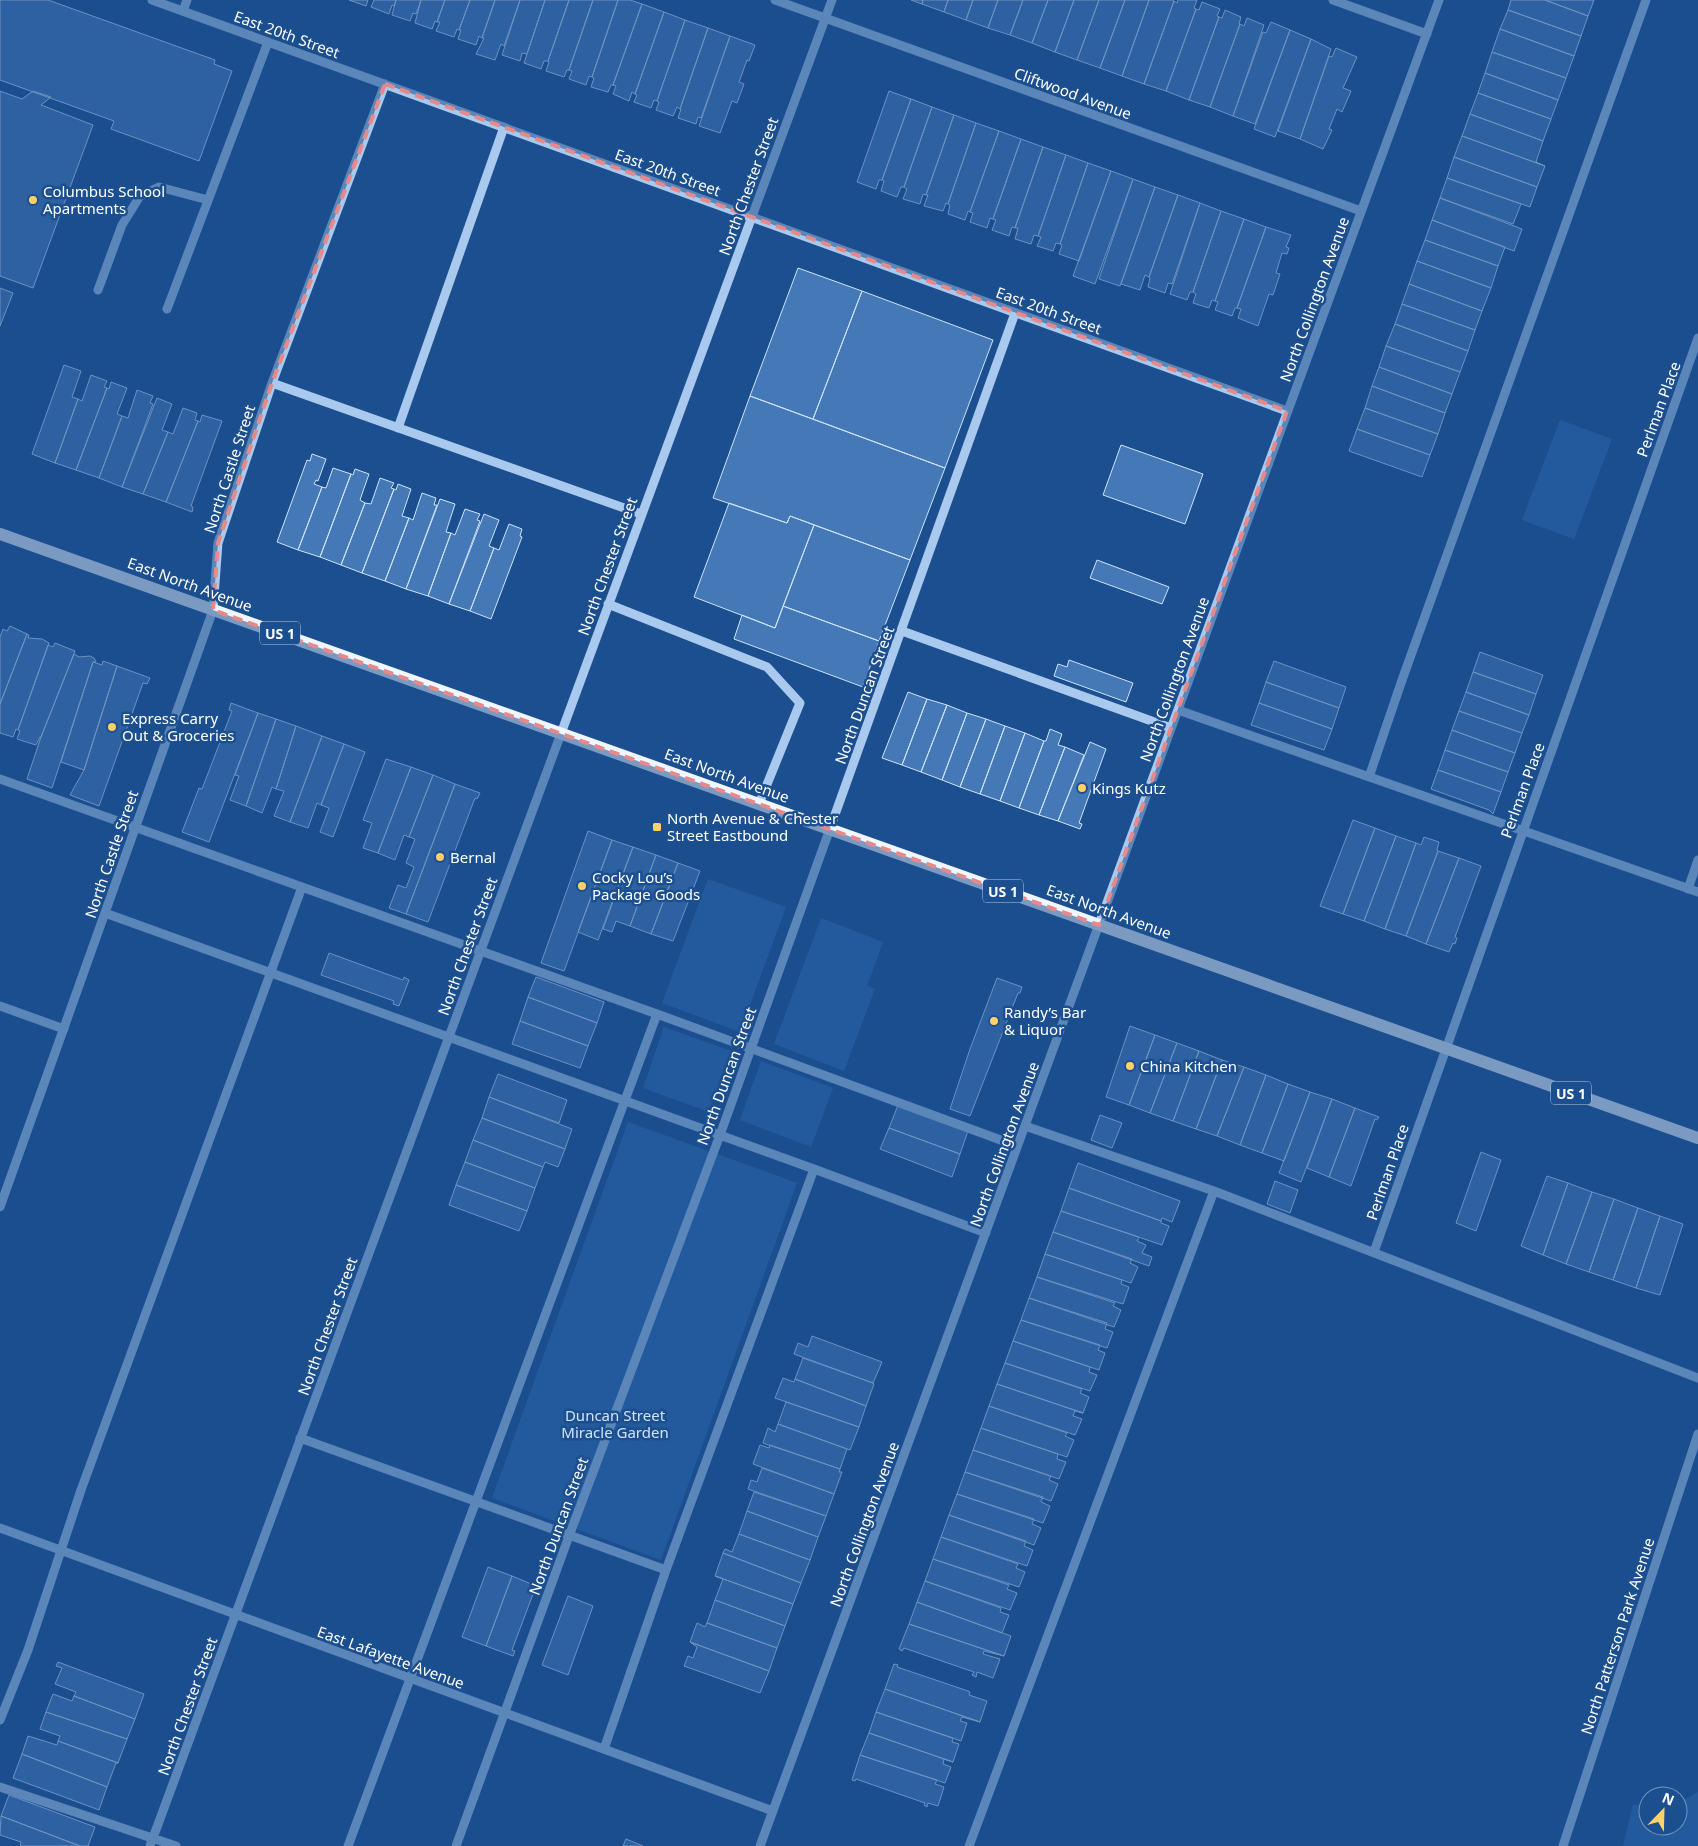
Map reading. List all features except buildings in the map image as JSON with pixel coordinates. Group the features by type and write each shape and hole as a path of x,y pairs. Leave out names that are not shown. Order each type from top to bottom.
{"main road":[{"name":"East North Avenue","path":"0,534 1698,1138"}],"street":[{"name":"East 20th Street","path":"152,0 1287,412"},
{"path":"183,11 187,0"},
{"name":"Cliftwood Avenue","path":"775,0 1361,211"},
{"name":"North Chester Street","path":"151,1842 832,0"},
{"path":"1333,0 1426,34"},
{"name":"North Collington Avenue","path":"760,1846 1439,0"},
{"path":"1369,777 1404,674 1646,0"},
{"path":"167,309 268,42"},
{"name":"North Castle Street","path":"0,1207 213,610 218,543 272,383 385,84"},
{"path":"398,428 504,127"},
{"path":"98,290 122,225 140,196 159,187 208,200"},
{"name":"North Duncan Street","path":"456,1846 569,1536 720,1135 1015,313"},
{"name":"Perlman Place","path":"1374,1252 1522,830 1698,338"},
{"path":"272,383 641,514"},
{"path":"608,604 767,667 800,703 760,804"},
{"path":"902,631 1171,728"},
{"path":"1178,710 1698,892"},
{"path":"0,779 480,950 1017,1146"},
{"path":"1688,889 1698,860"},
{"path":"0,1720 28,1650 80,1490 302,887"},
{"path":"105,913 270,974 814,1168 986,1233"},
{"path":"0,1006 64,1029"},
{"path":"348,1846 477,1503 657,1014"},
{"path":"1025,1126 1214,1191 1698,1378"},
{"path":"604,1749 666,1570 814,1168"},
{"path":"969,1846 1214,1191"},
{"name":"North Patterson Park Avenue","path":"1563,1846 1698,1434"},
{"path":"300,1438 666,1570"},
{"name":"East Lafayette Avenue","path":"0,1528 773,1811"},
{"path":"0,1787 151,1842 176,1846"}],"highlighted area":[{"path":"385,84 1287,411 1099,925 213,610 218,543 272,383"}],"green space":[{"path":"1560,420 1612,439 1574,539 1522,520"},
{"path":"708,879 786,907 740,1032 662,1003"},
{"path":"821,918 883,942 867,986 875,989 844,1071 774,1044"},
{"path":"664,1027 731,1051 709,1112 643,1088"},
{"path":"761,1061 833,1088 811,1147 740,1120"},
{"name":"Duncan Street Miracle Garden","path":"628,1122 797,1183 661,1560 492,1498"},
{"path":"1698,1792 1698,1846 1623,1846 1633,1805 1638,1805 1638,1836 1688,1836 1688,1798"}],"place":[{"name":"Columbus School Apartments","path":"33,200"},
{"name":"Express Carry Out & Groceries","path":"112,727"},
{"name":"Kings Kutz","path":"1082,788"},
{"name":"North Avenue & Chester Street Eastbound","path":"657,827"},
{"name":"Bernal","path":"440,857"},
{"name":"Cocky Lou’s Package Goods","path":"582,886"},
{"name":"Randy’s Bar & Liquor","path":"994,1021"},
{"name":"China Kitchen","path":"1130,1066"}]}
